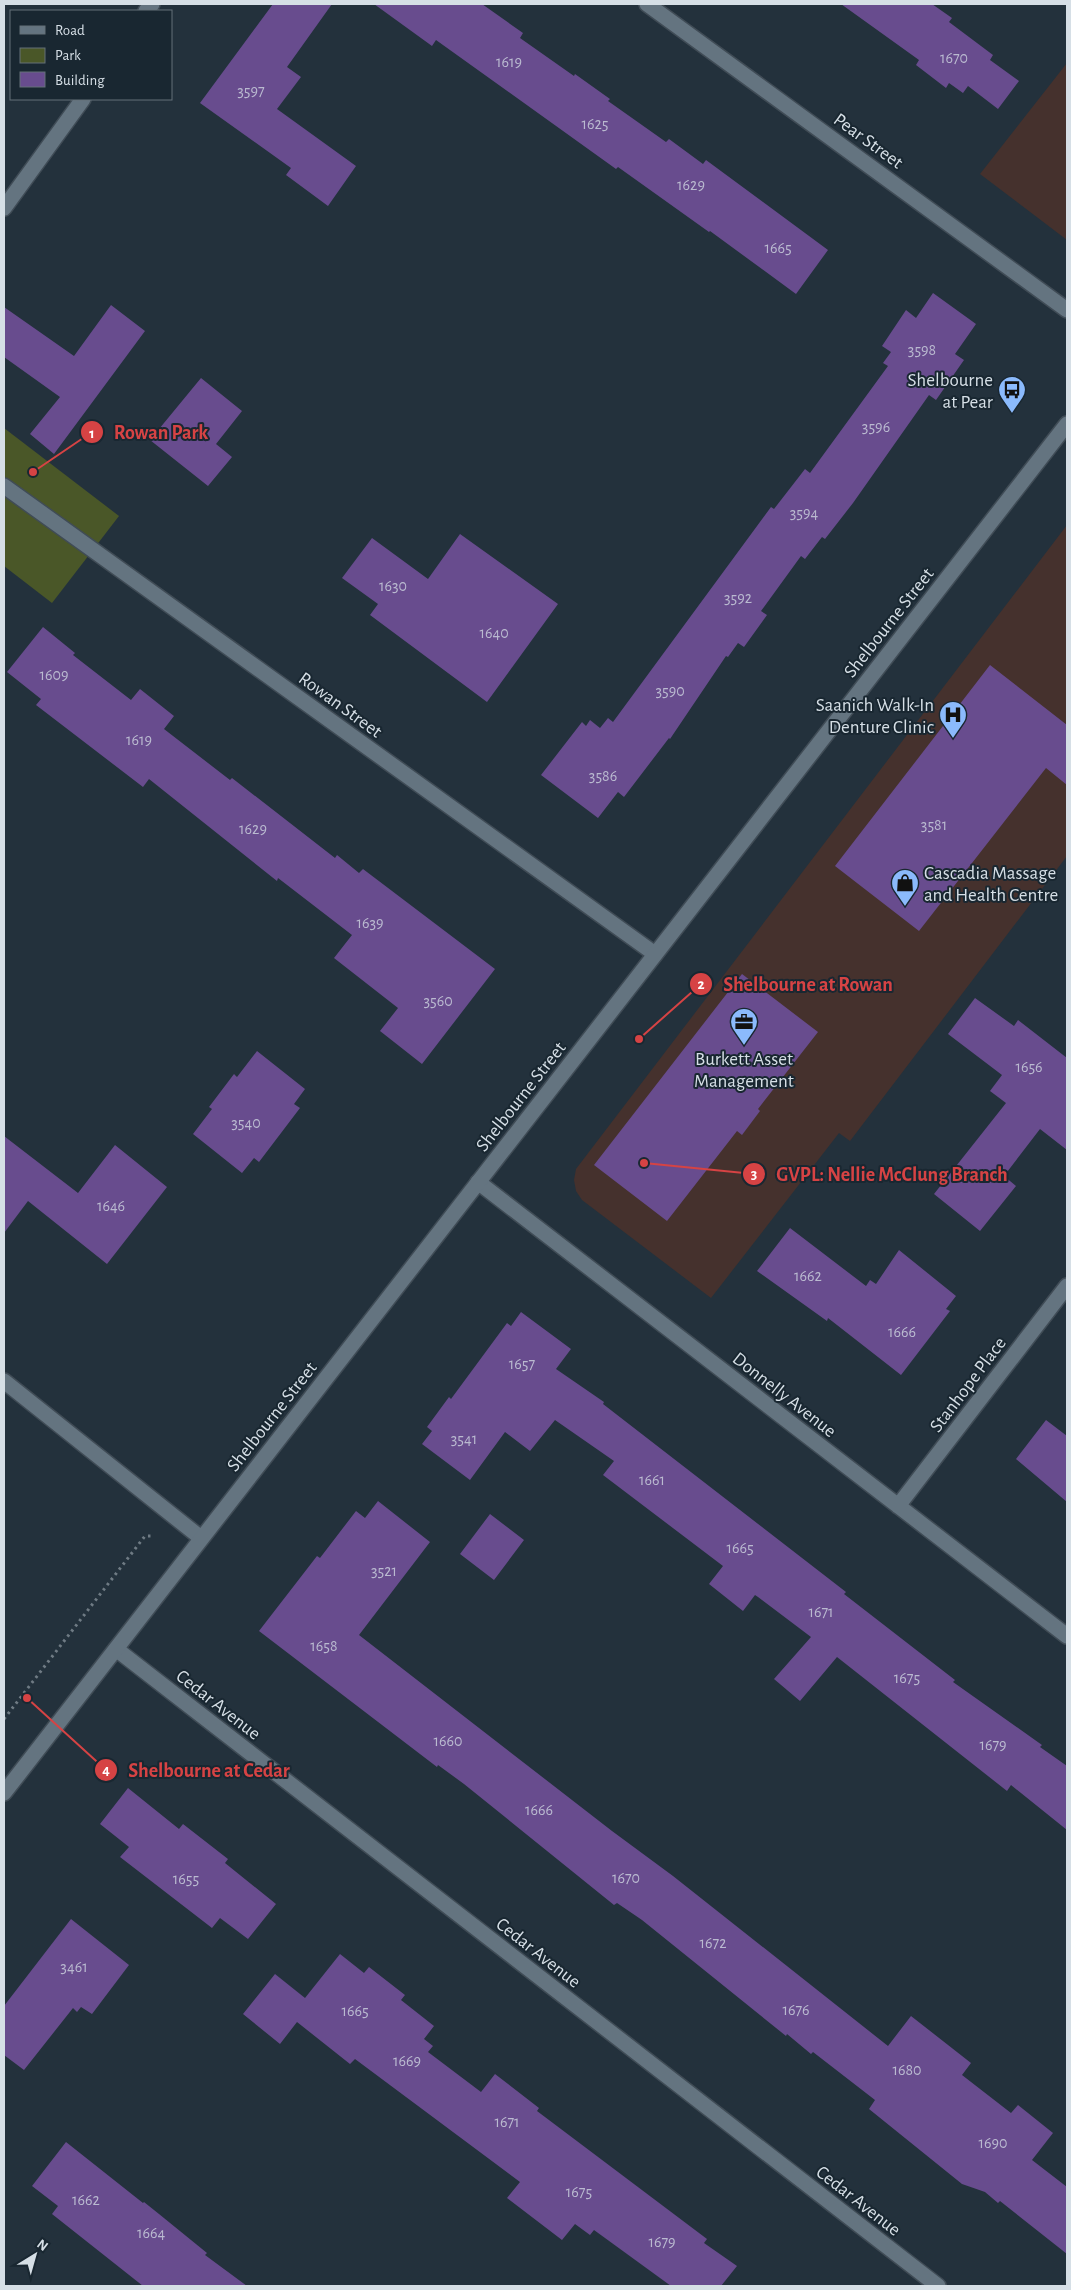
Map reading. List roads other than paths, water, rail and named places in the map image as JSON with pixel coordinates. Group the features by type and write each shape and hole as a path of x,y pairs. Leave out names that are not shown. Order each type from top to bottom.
{"street":[{"name":"Pear Street","path":"647,4 1067,310"},
{"path":"4,208 82,100"},
{"name":"Shelbourne Street","path":"4,1793 1067,424"},
{"name":"Rowan Street","path":"4,486 655,954"},
{"name":"Donnelly Avenue","path":"478,1182 1067,1636"},
{"name":"Stanhope Place","path":"898,1506 1067,1286"},
{"path":"4,1381 201,1538"},
{"name":"Cedar Avenue","path":"116,1649 938,2286"}],"place":[{"name":"Shelbourne at Pear","path":"1012,414"},
{"name":"Rowan Park","path":"33,472"},
{"name":"Saanich Walk-In Denture Clinic","path":"953,739"},
{"name":"Cascadia Massage and Health Centre","path":"905,907"},
{"name":"Shelbourne at Rowan","path":"639,1039"},
{"name":"Burkett Asset Management","path":"744,1046"},
{"name":"GVPL: Nellie McClung Branch","path":"644,1163"},
{"name":"Shelbourne at Cedar","path":"27,1698"}]}
